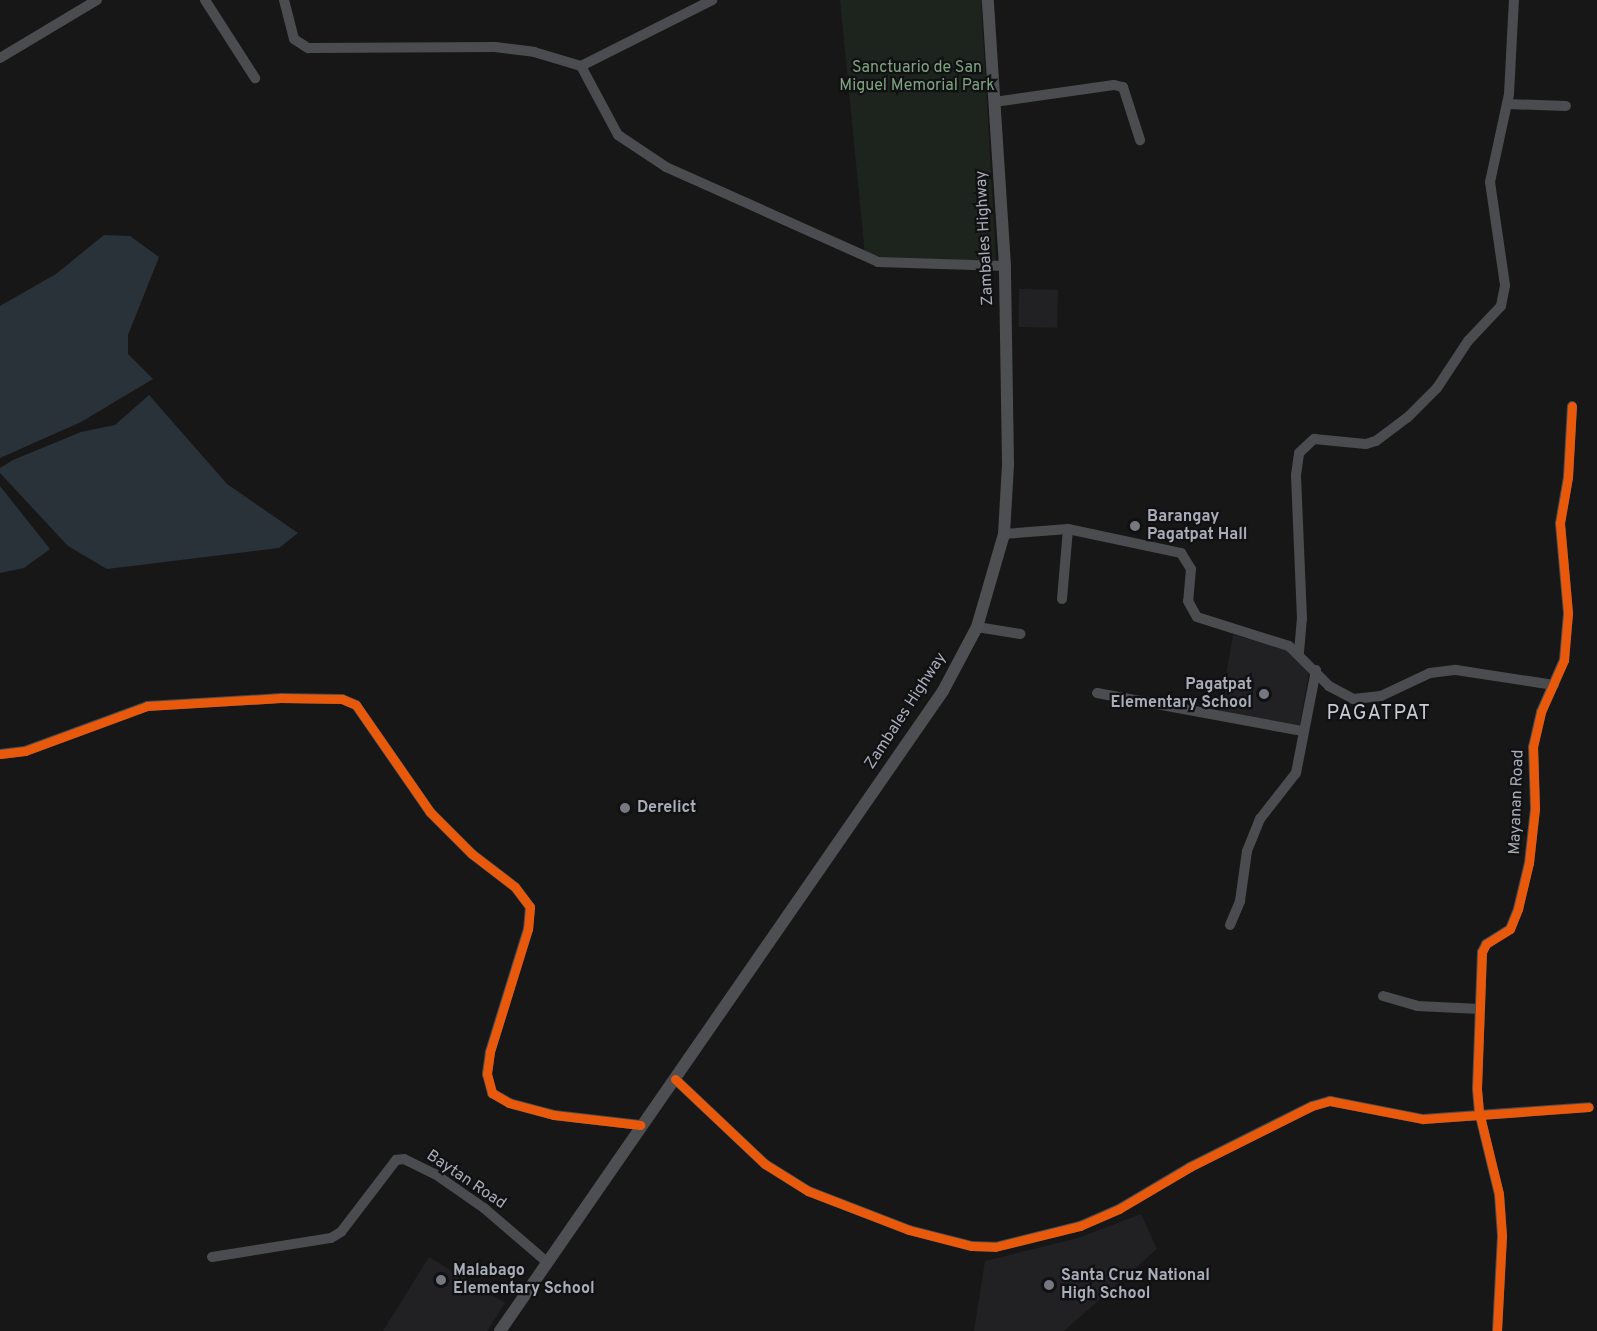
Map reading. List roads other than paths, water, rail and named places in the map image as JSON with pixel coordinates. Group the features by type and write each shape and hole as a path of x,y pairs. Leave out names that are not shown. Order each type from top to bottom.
{"main road":[{"name":"Zambales Highway","path":"500,1331 640,1125 939,697 978,627 1004,534 1008,464 1005,266 988,0"}],"street":[{"path":"0,58 97,0"},
{"path":"205,0 255,78"},
{"path":"284,0 294,39 308,48 495,46 534,52 581,66 712,0"},
{"path":"1299,652 1301,597 1296,475 1299,453 1314,439 1366,444 1376,441 1407,418 1437,388 1468,341 1501,306 1505,285 1490,182 1507,104 1514,0"},
{"path":"581,66 618,135 666,167 837,247 878,262 1005,266"},
{"path":"994,102 1114,85 1123,87 1140,140"},
{"path":"1507,104 1566,106"},
{"name":"Mayanan Road","path":"1497,1331 1499,1194 1479,1112 1482,952 1486,944 1510,929 1514,921 1529,863 1535,809 1533,747 1541,712 1564,660 1568,613 1560,523 1568,477 1572,406"},
{"path":"1062,599 1068,529"},
{"path":"1004,534 1068,529 1180,553 1191,569 1188,601 1197,617 1299,652 1329,686 1353,699 1381,696 1430,674 1456,670 1554,685"},
{"path":"978,627 1020,634"},
{"path":"1230,925 1240,901 1247,851 1260,819 1296,773 1302,731 1316,670"},
{"path":"1097,693 1302,731"},
{"path":"0,754 25,751 147,706 281,698 342,699 356,705 430,812 472,854 515,887 530,908 528,929 490,1052 487,1074 492,1093 509,1103 555,1115 640,1125"},
{"path":"1383,996 1417,1006 1480,1009"},
{"path":"675,1078 765,1164 808,1191 909,1230 972,1246 995,1247 1080,1226 1119,1209 1190,1167 1312,1106 1348,1103 1423,1119 1479,1112 1589,1107"},
{"name":"Baytan Road","path":"212,1257 331,1238 341,1232 396,1160 404,1159 435,1174 484,1208 548,1263"}],"place":[{"name":"Barangay Pagatpat Hall","path":"1135,526"},
{"name":"Pagatpat Elementary School","path":"1264,694"},
{"name":"Derelict","path":"625,808"},
{"name":"Malabago Elementary School","path":"441,1280"},
{"name":"Santa Cruz National High School","path":"1049,1285"}],"district":[{"name":"PAGATPAT","path":"1379,714"}],"park label":[{"name":"Sanctuario de San Miguel Memorial Park","path":"917,77"}]}
